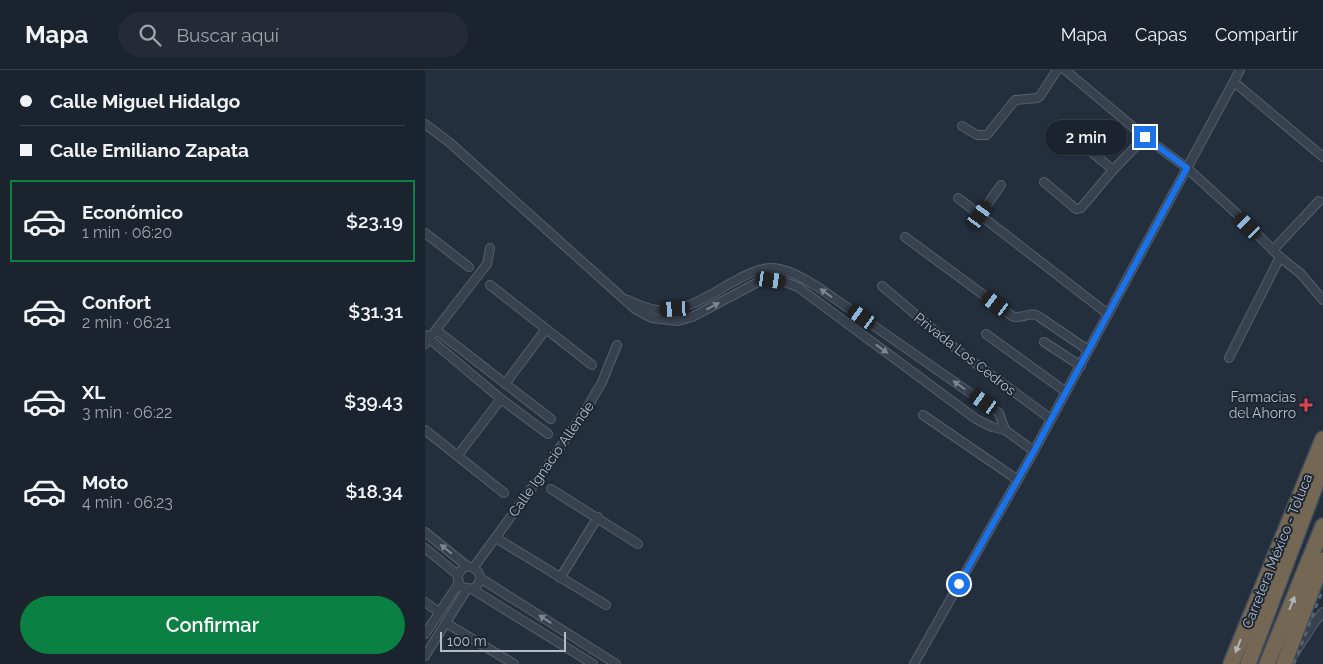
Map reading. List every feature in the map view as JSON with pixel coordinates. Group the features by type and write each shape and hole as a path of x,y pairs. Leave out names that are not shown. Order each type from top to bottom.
{"highway":[{"name":"Carretera México - Toluca","path":"1231,664 1323,439"},
{"path":"1248,664 1323,465"},
{"path":"1267,664 1323,526"},
{"path":"1285,664 1323,560"}],"street":[{"path":"962,126 977,136 987,134 1015,100 1037,98 1040,96 1057,70"},
{"path":"1065,70 1145,137 1187,168 1280,257 1301,274 1323,300"},
{"path":"914,664 1081,366 1240,70"},
{"path":"1234,82 1323,157"},
{"path":"425,124 456,148 635,309 652,318 678,321 692,317 759,282"},
{"path":"1044,182 1080,209 1113,170 1145,137"},
{"path":"1076,139 1113,170"},
{"path":"980,215 1001,185"},
{"path":"958,198 1108,314"},
{"path":"1273,250 1319,201"},
{"path":"425,233 469,267"},
{"path":"905,237 1011,316 1018,318 1033,314 1039,316 1089,350"},
{"path":"490,248 487,264 436,330 426,339 548,434"},
{"path":"1229,358 1280,257"},
{"path":"622,297 658,310 675,309 702,299 746,274 761,269 773,268 791,272 803,278 999,413 1005,430"},
{"path":"729,285 771,280 785,282 798,287 976,419 992,427 1005,430 1034,451"},
{"path":"491,285 592,365"},
{"name":"Privada Los Cedros","path":"882,286 961,353 1051,419"},
{"path":"505,384 546,329"},
{"path":"436,330 551,419"},
{"path":"987,334 1066,392"},
{"path":"1044,342 1081,366"},
{"name":"Calle Ignacio Allende","path":"471,567 496,538 587,408 602,382 617,345"},
{"path":"458,455 501,399"},
{"path":"923,415 1018,480"},
{"path":"425,430 505,493"},
{"path":"551,489 639,544"},
{"path":"560,578 598,517"},
{"path":"425,532 479,571 481,578 479,583 469,589 425,656"},
{"path":"496,538 606,606"},
{"path":"425,548 458,574"},
{"path":"425,634 459,584 458,574 461,569 471,567"},
{"path":"481,578 616,664"},
{"path":"459,584 593,664"},
{"path":"425,602 439,612"},
{"path":"1285,664 1323,612"},
{"path":"446,623 514,664"}],"railway":[{"path":"1294,664 1323,589"}],"place":[{"name":"Farmacias del Ahorro","path":"1306,405"}],"route":[{"path":"959,584 1081,366 1187,168 1145,137"}]}
